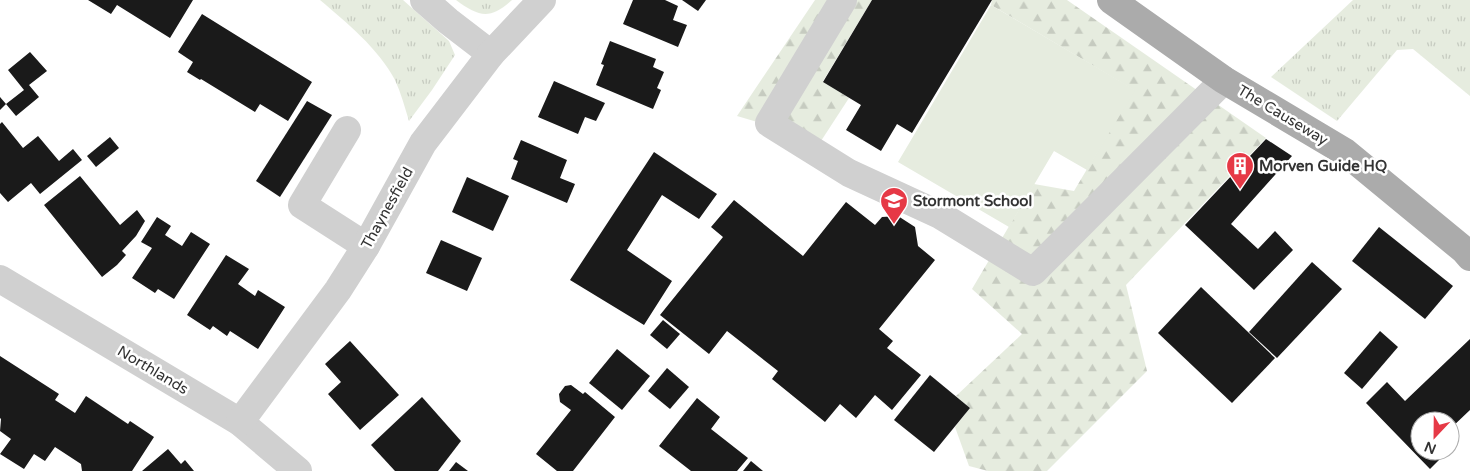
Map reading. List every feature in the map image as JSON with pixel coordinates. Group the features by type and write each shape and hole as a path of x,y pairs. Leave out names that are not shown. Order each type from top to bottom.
{"main road":[{"name":"The Causeway","path":"1111,0 1224,80 1345,152 1464,250 1470,257"}],"street":[{"path":"424,0 490,54"},
{"name":"Thaynesfield","path":"240,422 338,290 366,246 423,143 490,54 542,0"},
{"path":"843,0 769,123 849,173 940,215 1034,272 1224,80"},
{"path":"347,130 302,205 366,246"},
{"name":"Northlands","path":"0,280 240,422 298,471"}],"green space":[{"path":"320,0 403,0 449,41 455,55 409,121 395,80 380,57"},
{"path":"456,0 512,0 497,11 484,14 471,10"},
{"path":"815,0 872,0 823,81 849,98 821,141 737,116"},
{"path":"992,0 1067,0 1266,138 1126,285 1147,371 1047,471 988,471 969,466 955,427 970,408 956,396 1022,334 972,289 1034,184 1074,191 1134,90 991,5"},
{"path":"1353,0 1470,0 1470,96 1413,49 1397,50 1337,121 1271,77"},
{"path":"991,5 1135,90 1087,170 1054,151 1009,227 898,162"}],"building":[{"path":"88,0 193,0 170,38 117,5 111,14"},
{"path":"633,0 665,0 678,6 673,20 687,25 678,47 623,24"},
{"path":"682,0 706,0 698,11"},
{"path":"872,0 992,0 912,133 897,124 881,151 846,130 861,105 823,82"},
{"path":"202,14 312,82 288,121 260,104 255,112 187,72 193,62 178,52"},
{"path":"610,41 656,59 653,67 664,72 657,88 661,90 653,109 596,85 604,65 601,64"},
{"path":"30,52 47,71 29,85 39,97 16,116 6,104 24,90 8,70"},
{"path":"554,81 605,103 596,121 585,117 578,134 538,117"},
{"path":"0,97 6,104 0,110"},
{"path":"307,101 332,115 280,197 256,181"},
{"path":"2,122 23,148 38,136 59,161 73,149 82,160 40,194 31,183 8,202 0,193 0,124"},
{"path":"110,137 119,148 96,167 87,156"},
{"name":"Morven Guide HQ","path":"1266,139 1292,156 1231,224 1258,249 1275,231 1293,250 1254,290 1185,225"},
{"path":"521,140 567,160 560,178 575,184 567,203 511,179 518,161 513,159"},
{"path":"654,152 717,194 699,219 662,195 627,250 672,281 644,325 570,280"},
{"path":"80,176 120,225 137,210 145,221 136,236 122,251 126,255 102,277 44,205"},
{"path":"467,177 509,196 493,231 452,212"},
{"path":"734,200 803,256 846,202 875,225 882,217 898,216 915,227 918,246 935,260 879,329 893,341 887,348 921,375 892,410 875,395 856,418 840,404 825,422 772,379 778,371 727,331 709,354 660,315 723,237 711,227"},
{"path":"157,217 171,226 165,235 182,246 191,232 210,244 174,299 158,289 155,293 132,278 152,248 141,242"},
{"path":"1379,227 1453,286 1425,319 1352,261"},
{"path":"441,240 482,258 467,291 426,273"},
{"path":"226,255 249,269 238,284 255,296 258,290 285,307 258,349 230,331 227,336 213,326 210,330 187,315"},
{"path":"1312,262 1342,289 1277,358 1249,332"},
{"path":"1201,287 1275,358 1232,403 1158,333"},
{"path":"663,320 680,334 667,349 650,335"},
{"path":"1380,331 1398,347 1362,389 1344,373"},
{"path":"1470,339 1470,410 1460,420 1460,411 1410,411 1410,448 1366,403 1387,382 1405,401"},
{"path":"350,341 399,395 360,430 328,394 341,382 325,364"},
{"path":"617,349 650,376 622,410 589,383"},
{"path":"0,356 59,394 55,400 75,413 86,396 128,424 130,421 154,437 132,471 82,471 81,464 55,447 45,461 34,454 24,469 0,454 11,439 0,431"},
{"path":"667,368 689,387 670,409 648,391"},
{"path":"930,375 970,408 934,452 894,420"},
{"path":"571,385 583,394 585,392 615,417 573,471 557,471 536,454 571,410 560,402 559,394 565,386"},
{"path":"422,397 461,441 438,471 395,471 371,445"},
{"path":"697,398 720,417 711,429 748,458 737,471 691,471 659,446"},
{"path":"168,449 181,464 185,460 194,471 142,471"},
{"path":"751,461 763,471 743,471"},
{"path":"1422,461 1438,461 1430,469"},
{"path":"456,462 468,471 449,471"}],"place":[{"name":"Morven Guide HQ","path":"1240,190"},
{"name":"Stormont School","path":"894,225"}]}
